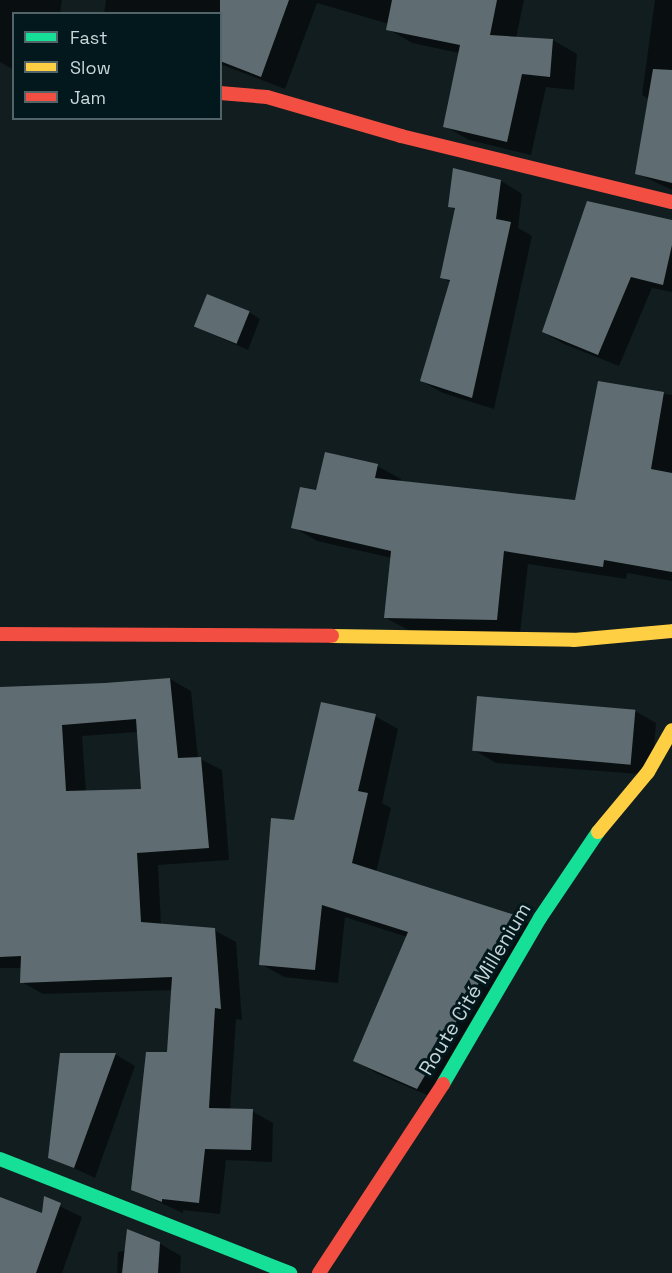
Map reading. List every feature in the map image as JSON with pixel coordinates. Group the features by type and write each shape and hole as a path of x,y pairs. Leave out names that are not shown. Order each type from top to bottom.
{"street":[{"path":"222,93 267,97 401,136 672,202"},
{"path":"0,634 110,633 574,640 672,631"},
{"name":"Route Cité Millenium","path":"318,1273 452,1070 540,918 597,833 648,772 672,730"},
{"path":"0,1159 290,1273"}],"building":[{"path":"220,0 289,0 261,77 222,62 222,12 220,12"},
{"path":"392,0 497,0 490,35 553,39 550,77 522,74 507,142 443,127 460,45 386,30"},
{"path":"653,69 672,70 672,183 635,174"},
{"path":"453,168 501,180 496,219 511,222 472,398 420,381 450,280 440,278 455,208 448,207"},
{"path":"587,201 672,220 672,245 663,285 631,277 598,355 542,332"},
{"path":"207,294 250,311 237,344 194,326"},
{"path":"598,381 664,392 651,469 672,473 672,572 604,560 603,567 504,551 497,620 384,618 391,551 291,528 300,487 316,490 325,452 378,464 375,478 575,500"},
{"path":"170,678 178,758 201,757 209,848 137,853 141,922 215,928 221,1009 215,1008 209,1108 253,1109 251,1150 205,1149 199,1203 162,1199 162,1202 131,1190 146,1052 167,1052 172,977 20,983 21,956 0,957 0,687","holes":["136,719 141,789 66,791 62,725"]},
{"path":"477,696 635,710 631,765 472,751"},
{"path":"321,702 376,714 358,791 368,793 352,863 518,916 417,1089 353,1061 408,932 322,905 315,970 259,965 271,818 294,820"},
{"path":"60,1053 116,1053 74,1168 48,1158"},
{"path":"44,1196 61,1203 36,1273 0,1273 0,1197 42,1213"},
{"path":"127,1229 160,1242 158,1273 122,1273"}],"traffic: fast":[{"path":"443,1084 540,918 598,832"},
{"path":"0,1159 290,1273"}],"traffic: slow":[{"path":"332,636 574,640 672,631"},
{"path":"598,832 648,772 672,730"}],"traffic: jam":[{"path":"222,93 267,97 401,136 672,202"},
{"path":"0,634 332,636"},
{"path":"319,1273 443,1084"}]}
